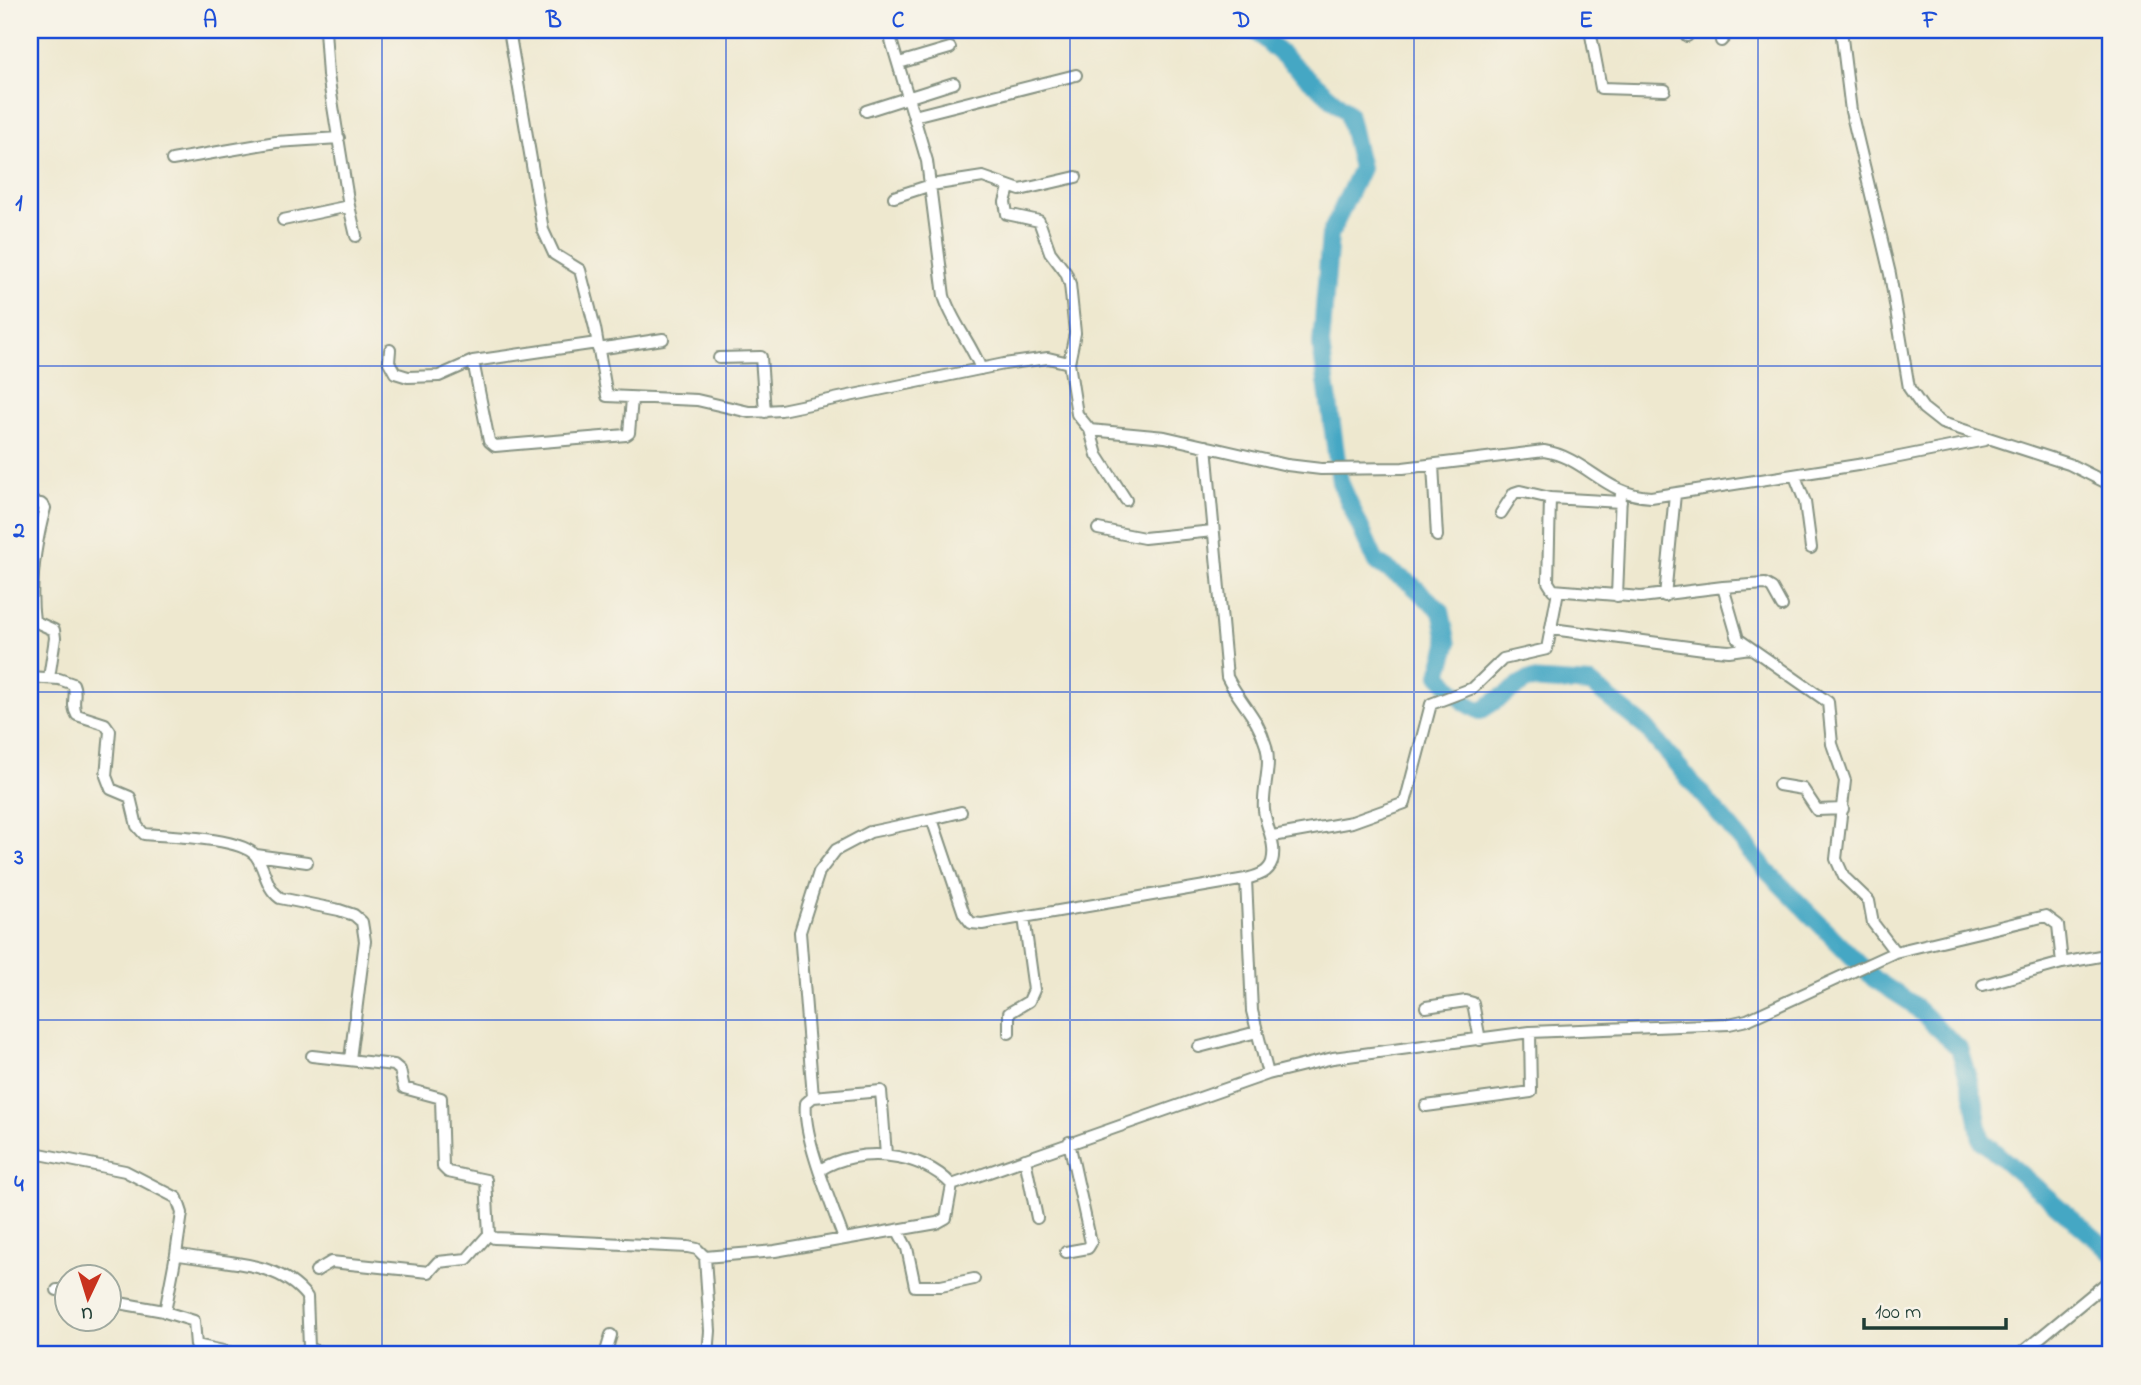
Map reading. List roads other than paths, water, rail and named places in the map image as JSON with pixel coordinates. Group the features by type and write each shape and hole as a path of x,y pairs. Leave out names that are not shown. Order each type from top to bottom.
{"street":[{"path":"325,30 328,75 356,236"},
{"path":"509,30 546,241 554,254 580,270 597,346 604,393 607,396 697,400 750,412 765,412 1048,358 1069,363"},
{"path":"888,30 924,146 944,296 950,315 970,343 981,369"},
{"path":"1591,30 1601,88 1665,90"},
{"path":"1721,41 1731,30"},
{"path":"1841,30 1851,111 1897,308 1909,388 1933,418 1985,440 2069,464 2111,485"},
{"path":"899,63 950,48"},
{"path":"914,116 1076,75"},
{"path":"866,111 954,83"},
{"path":"172,160 276,142 339,138"},
{"path":"894,197 931,185 988,177 1009,188 1029,189 1076,177"},
{"path":"1009,188 1005,202 1007,214 1039,220 1050,252 1066,273 1070,284 1075,333 1069,363 1077,414 1090,430 1097,454 1126,500"},
{"path":"284,220 349,206"},
{"path":"390,350 391,368 401,376 439,376 472,362 663,340"},
{"path":"719,358 761,356 765,412"},
{"path":"472,362 489,442 495,446 626,435 629,432 632,399"},
{"path":"1090,430 1165,437 1287,465 1321,469 1433,465 1544,451 1561,455 1621,498"},
{"path":"1501,513 1514,493 1520,491 1550,498 1651,497 1795,476 1985,440"},
{"path":"932,819 957,897 971,923 982,924 1246,879 1267,871 1272,863 1273,836 1264,810 1267,748 1255,716 1238,698 1227,677 1206,446"},
{"path":"1433,465 1437,536"},
{"path":"1795,476 1805,502 1811,548"},
{"path":"1665,596 1675,494"},
{"path":"1550,498 1549,587 1558,591 1617,596 1665,596 1765,584 1772,588 1782,606"},
{"path":"1617,596 1621,498"},
{"path":"30,503 41,504 45,508 33,555 32,610 34,621 54,630 49,678"},
{"path":"1098,529 1144,538 1213,531"},
{"path":"1723,587 1735,634 1750,648 1828,702 1832,744 1844,775 1843,809 1835,850 1838,866 1844,877 1869,901 1873,923 1895,952"},
{"path":"1273,836 1352,822 1405,803 1431,704 1459,694 1486,678 1497,662 1547,649 1558,591"},
{"path":"1552,629 1704,649 1729,651 1750,648"},
{"path":"30,677 73,684 76,690 72,704 77,715 105,724 110,731 106,776 111,789 130,797 137,826 144,834 186,837 241,846 256,855 307,862"},
{"path":"1779,785 1803,789 1818,810 1843,809"},
{"path":"813,1097 800,932 819,872 836,850 870,831 961,812"},
{"path":"256,855 272,892 280,898 339,910 354,915 362,922 365,941 350,1059"},
{"path":"1246,879 1249,978 1256,1032 1268,1074"},
{"path":"952,1185 1268,1074 1350,1055 1530,1032 1729,1024 1747,1020 1895,952 2046,916 2059,925 2062,963"},
{"path":"1009,1033 1009,1013 1029,1000 1034,990 1024,917"},
{"path":"1983,985 2062,963 2111,954"},
{"path":"1426,1007 1470,1002 1475,1008 1480,1040"},
{"path":"1199,1047 1256,1032"},
{"path":"1426,1106 1531,1092 1530,1032"},
{"path":"312,1056 394,1065 400,1070 404,1088 440,1098 443,1167 448,1172 486,1180 489,1234 467,1259 438,1262 429,1272 331,1262 316,1271"},
{"path":"844,1239 820,1170 805,1114 806,1103 813,1097 881,1091 886,1155"},
{"path":"1066,1252 1088,1248 1091,1242 1069,1142"},
{"path":"30,1152 125,1171 177,1198 182,1213 164,1311"},
{"path":"820,1170 845,1159 886,1155 921,1162 942,1174 952,1185"},
{"path":"1025,1159 1037,1218"},
{"path":"705,1257 775,1251 943,1221 952,1185"},
{"path":"898,1231 910,1256 915,1286 941,1286 974,1279"},
{"path":"489,1234 501,1239 697,1248 705,1257 710,1331 708,1355"},
{"path":"176,1254 264,1269 294,1283 307,1297 307,1343 314,1354 349,1355"},
{"path":"2019,1355 2111,1279"},
{"path":"122,1304 164,1311 194,1321 196,1345 237,1354 271,1355"},
{"path":"606,1355 611,1335"}],"waterway":[{"path":"1254,30 1348,113 1361,168 1330,235 1321,345 1340,482 1376,562 1411,584 1441,611 1448,645 1439,675 1466,703 1480,711 1528,680 1591,684 1645,727 1767,871 1874,979 1911,1003 1959,1048 1974,1098 1981,1140 2111,1252"}]}
